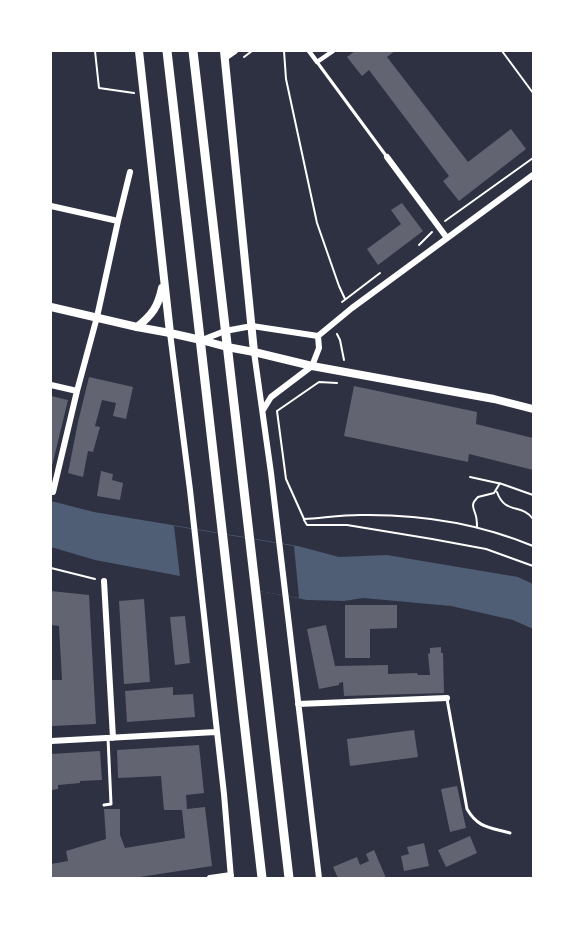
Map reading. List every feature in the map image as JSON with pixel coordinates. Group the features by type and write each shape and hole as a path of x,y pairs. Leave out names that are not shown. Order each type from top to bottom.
{"main road":[{"path":"139,51 170,333 201,340"},
{"path":"167,51 262,878"},
{"path":"193,51 289,878"},
{"path":"225,55 254,351 227,347"},
{"path":"137,327 156,308 164,281"}],"street":[{"path":"225,55 236,51"},
{"path":"309,51 317,62 333,51"},
{"path":"387,157 447,238"},
{"path":"53,492 130,172"},
{"path":"201,340 225,331 252,327 318,336 352,308 533,175"},
{"path":"51,206 118,221"},
{"path":"51,307 170,333 190,490 231,876 210,878"},
{"path":"262,410 271,397 312,366 319,348 318,336"},
{"path":"201,340 227,347"},
{"path":"319,878 273,490 254,351 312,366 532,407"},
{"path":"51,385 76,391"},
{"path":"104,581 111,738"},
{"path":"298,704 447,698"},
{"path":"51,741 216,732"}],"lane":[{"path":"317,62 387,157"},
{"path":"447,698 467,809 480,825 510,833"},
{"path":"104,805 111,804 111,738"}],"path":[{"path":"95,51 99,88 136,94"},
{"path":"241,58 252,51"},
{"path":"284,51 286,79 317,223 339,286 352,308"},
{"path":"502,51 533,93"},
{"path":"417,246 438,226 533,158"},
{"path":"338,306 345,298 381,272"},
{"path":"331,325 340,340 344,358 341,383 318,382 277,411 286,479 307,525 347,525 486,549 533,566"},
{"path":"470,477 501,483 533,495"},
{"path":"477,527 472,504 478,497 494,493 501,483"},
{"path":"497,490 499,497 507,506 526,512 533,519"},
{"path":"304,519 360,515 439,519 477,527 533,546"},
{"path":"51,568 104,581"}],"water":[{"path":"51,501 94,512 298,546 339,557 387,555 518,577 533,584 533,629 513,620 451,606 363,598 344,601 307,600 95,560 51,547"}],"pier":[{"path":"174,526 294,546 299,598 180,577"}],"building":[{"path":"355,51 395,51 387,57 468,162 511,129 526,149 459,201 443,181 449,176 369,70 362,76 347,57"},
{"path":"402,203 423,231 378,265 367,249 401,224 391,210"},
{"path":"89,377 133,387 126,419 113,416 116,403 102,400 95,426 100,427 93,452 88,451 83,477 68,473"},
{"path":"354,386 477,412 476,424 533,438 533,470 469,454 468,462 344,436"},
{"path":"51,396 68,400 52,466 51,466"},
{"path":"101,471 113,474 112,480 123,483 120,500 97,496"},
{"path":"51,591 89,595 96,724 51,726 51,680 62,680 59,626 51,625"},
{"path":"144,599 150,682 124,684 119,601"},
{"path":"345,605 397,605 397,628 370,629 370,658 345,658"},
{"path":"185,616 190,663 175,665 170,617"},
{"path":"326,625 335,666 388,665 388,674 430,675 428,654 430,648 441,647 444,693 344,696 343,682 319,689 307,629"},
{"path":"173,687 173,695 193,694 195,717 127,722 125,691"},
{"path":"414,730 418,757 350,766 347,739"},
{"path":"199,745 204,793 186,795 187,809 205,807 212,866 133,878 51,878 51,864 68,861 66,851 106,839 104,809 120,809 120,835 125,848 185,838 182,810 164,810 161,776 118,778 117,750"},
{"path":"100,751 102,780 58,785 58,789 51,790 51,754"},
{"path":"457,786 466,828 450,832 441,789"},
{"path":"470,836 477,853 446,867 438,850"},
{"path":"424,843 429,866 404,871 401,856 409,854 407,847"},
{"path":"374,850 386,878 338,878 333,867 357,857 360,865 369,861 366,854"}]}
